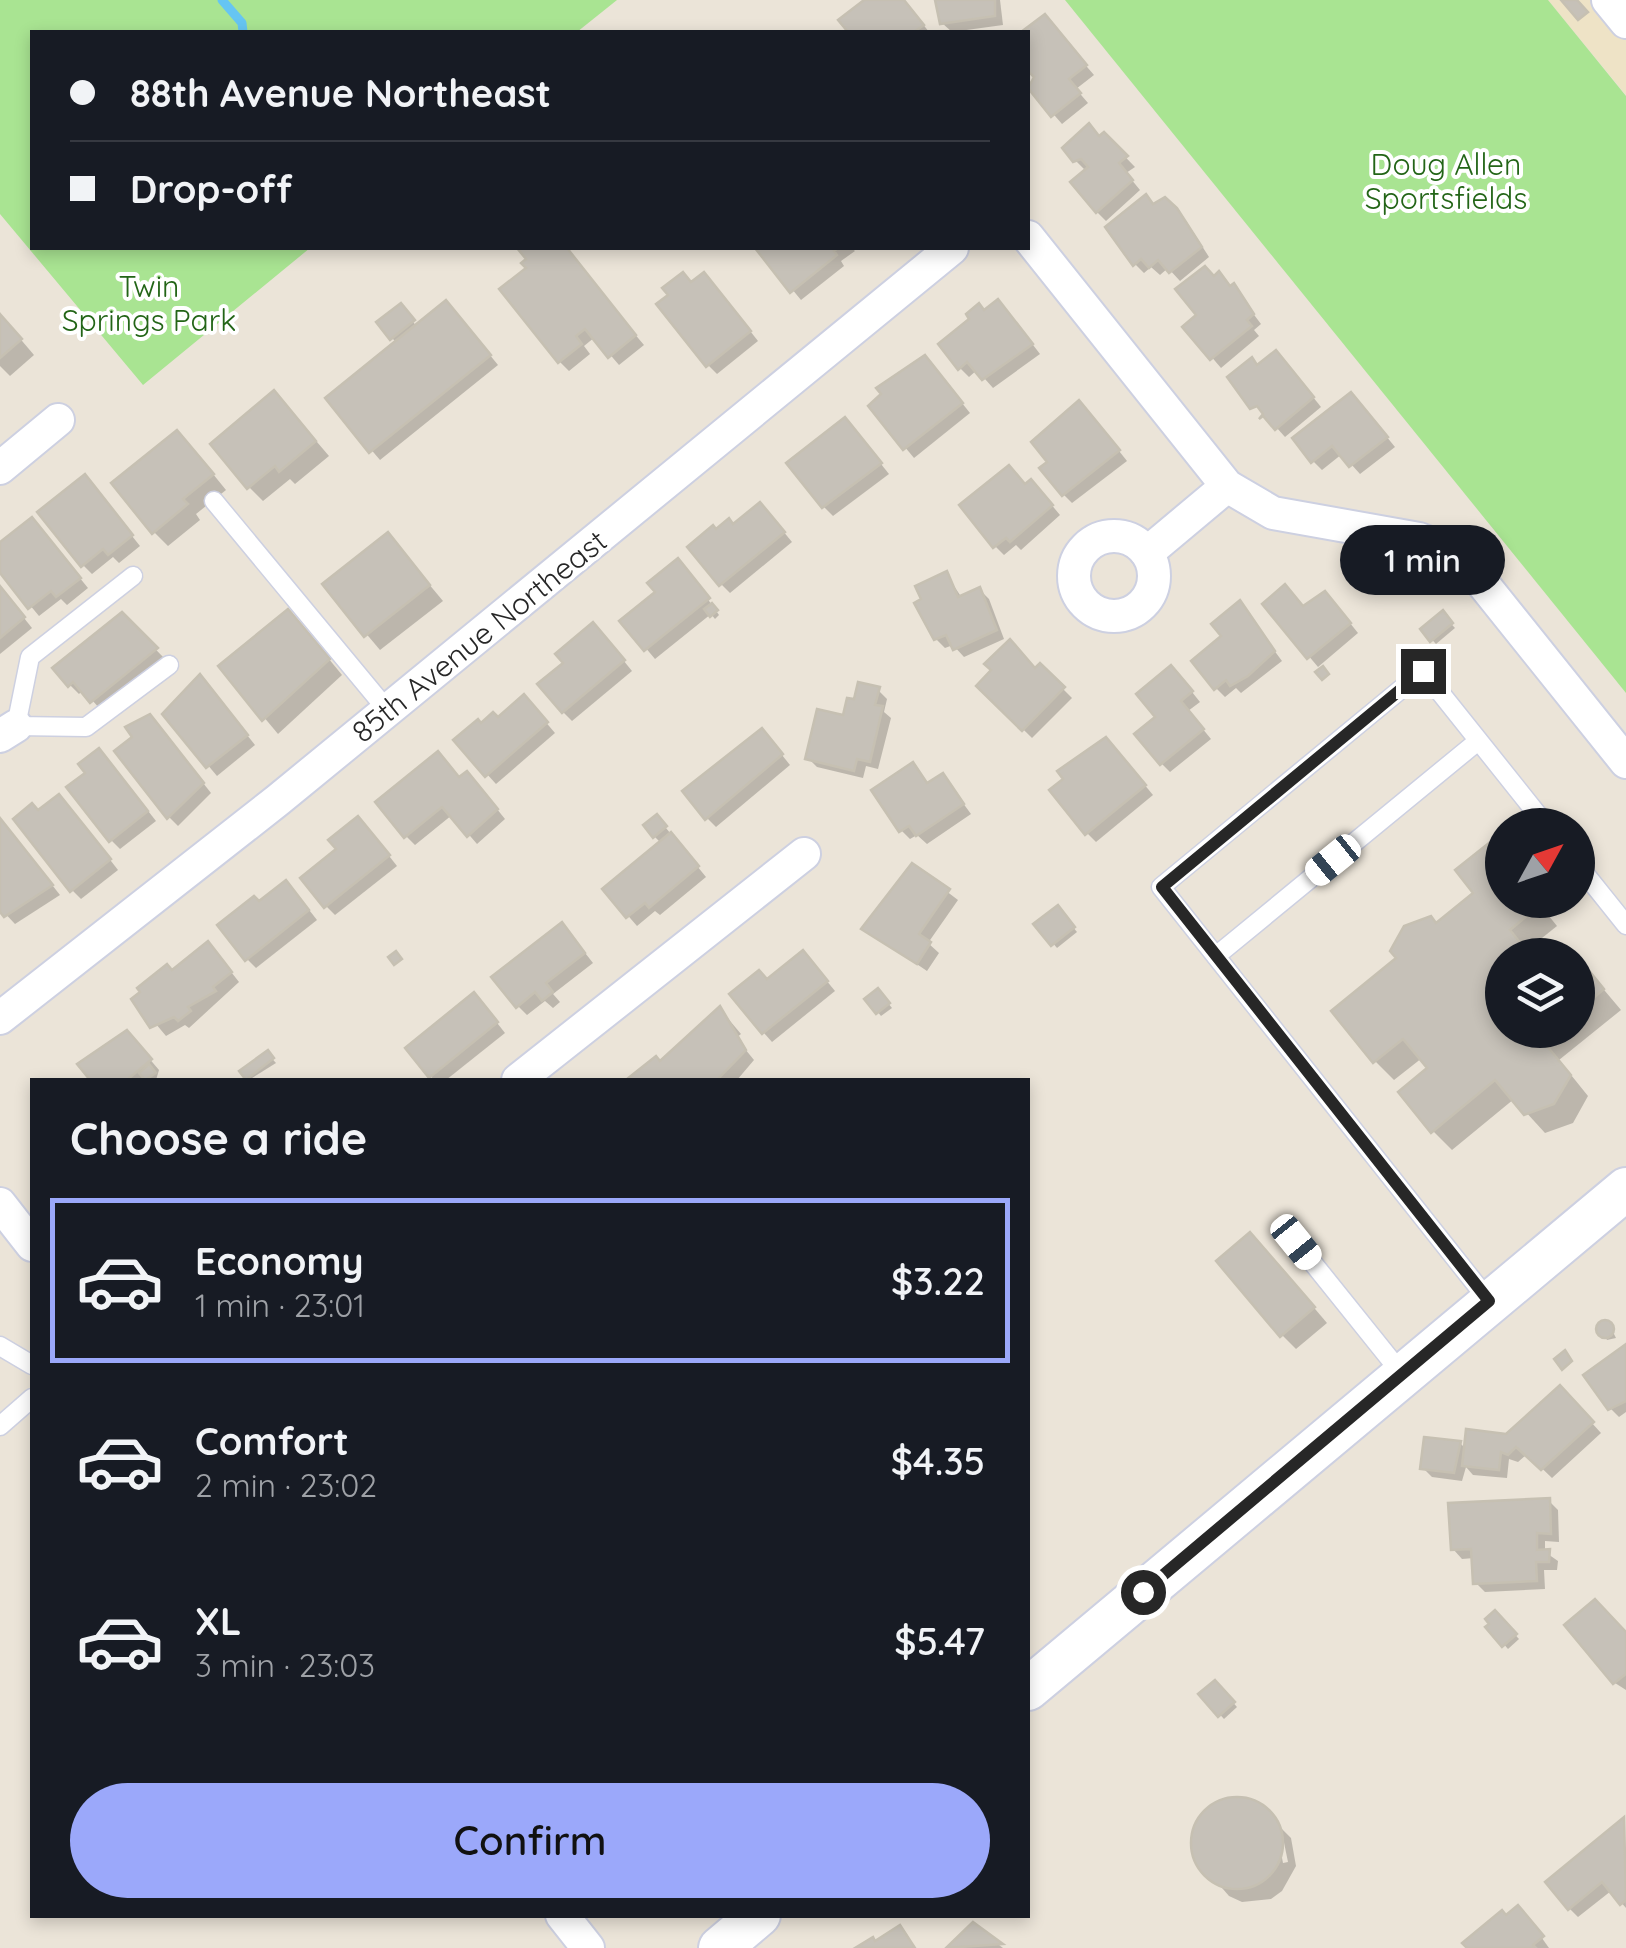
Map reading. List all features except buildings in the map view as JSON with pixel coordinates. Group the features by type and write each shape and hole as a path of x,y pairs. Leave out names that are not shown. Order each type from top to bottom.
{"street":[{"path":"1608,0 1626,22"},
{"path":"1030,240 1227,486 1273,513 1419,538 1442,548 1472,570 1626,762"},
{"name":"85th Avenue Northeast","path":"0,1018 388,711 950,250"},
{"path":"0,468 58,420"},
{"path":"1147,552 1227,486"},
{"path":"521,1078 804,854"},
{"path":"1030,1687 1626,1189"},
{"path":"0,1204 30,1242"},
{"path":"564,1918 588,1948"},
{"path":"720,1948 755,1918"}],"lane":[{"path":"214,501 388,711"},
{"path":"133,576 30,657 8,731 86,727 169,665"},
{"path":"1489,1301 1162,887 1423,671 1532,808"},
{"path":"1216,956 1478,741"},
{"path":"1595,886 1626,925"},
{"path":"1296,1242 1402,1374"},
{"path":"0,1346 30,1365"},
{"path":"0,1426 30,1400"}],"shaded area":[{"path":"1548,0 1626,0 1626,95"}],"green space":[{"name":"Twin Springs Park","path":"0,0 617,0 580,30 30,30 30,250 0,214"},
{"name":"Doug Allen Sportsfields","path":"1065,0 1548,0 1626,96 1626,693"},
{"name":"Twin Springs Park","path":"30,250 308,250 143,385"}],"waterway":[{"path":"222,0 242,23 243,30"}],"route":[{"path":"1143,1592 1489,1301 1162,887 1423,671"}]}
